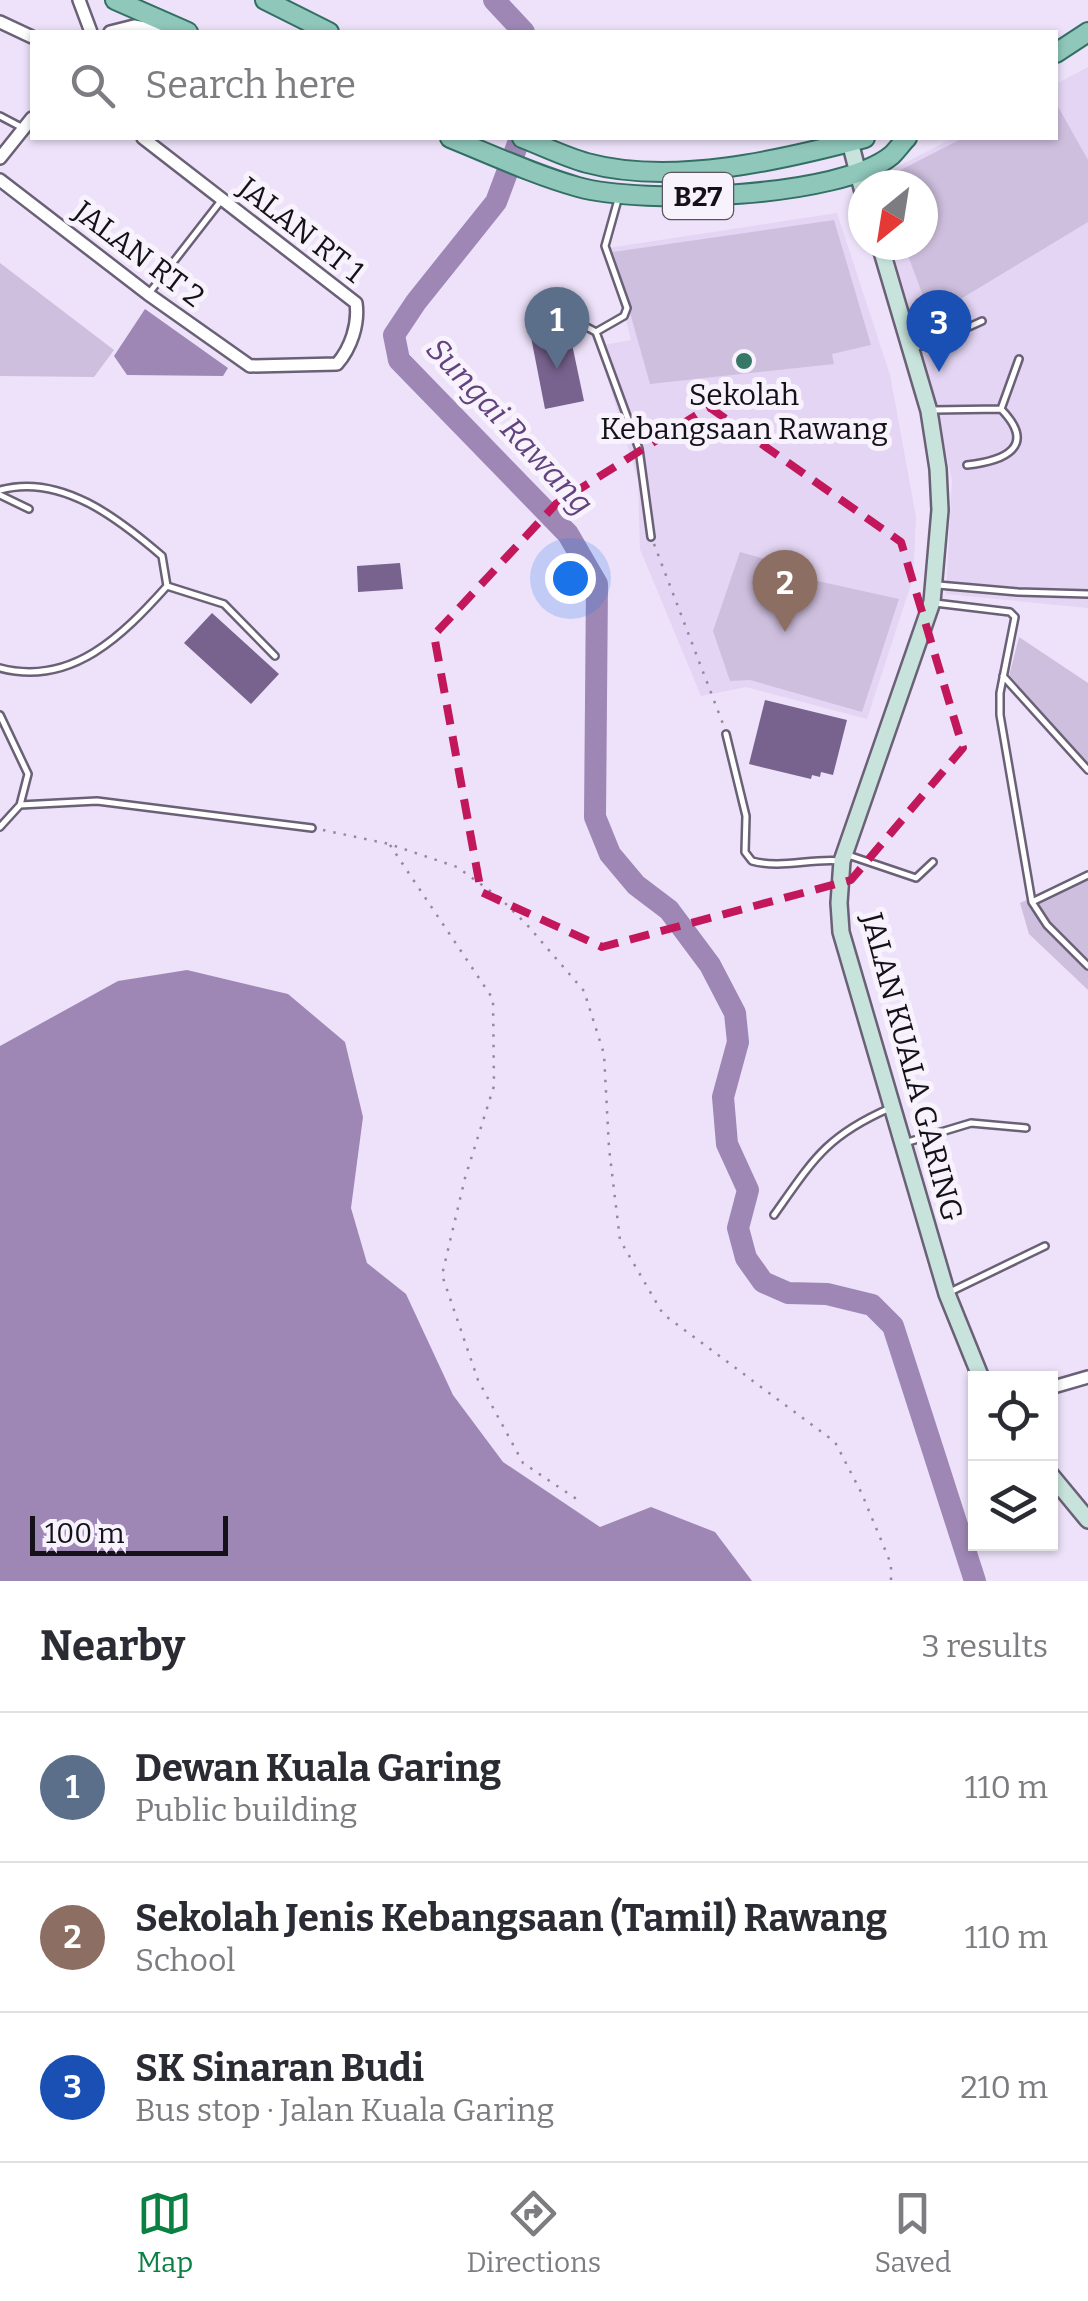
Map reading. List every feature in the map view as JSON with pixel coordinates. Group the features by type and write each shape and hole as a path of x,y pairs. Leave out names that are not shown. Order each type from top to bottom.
{"main road":[{"path":"115,0 183,30"},
{"path":"265,0 325,30"},
{"path":"1058,52 1088,32"},
{"name":"B27","path":"527,140 588,163 644,171 744,164 857,140"},
{"name":"B27","path":"861,170 891,156 905,140"},
{"name":"B27","path":"458,141 578,187 619,195 684,197 738,193 801,186 848,174"}],"street":[{"path":"78,0 90,30"},
{"path":"0,22 30,37"},
{"path":"118,30 134,26 155,30"},
{"path":"0,158 28,123"},
{"name":"JALAN RT 1","path":"146,140 356,304 358,317 346,353 338,364 250,366"},
{"path":"857,140 857,170"},
{"name":"JALAN RT 2","path":"0,180 148,294 250,366"},
{"name":"JALAN KUALA GARING","path":"885,260 929,411 940,510 935,584 844,857 838,903 841,932 891,1108 947,1294 978,1371"},
{"path":"1058,1386 1088,1377"},
{"path":"1058,1484 1088,1520"}],"lane":[{"path":"0,116 28,123"},
{"path":"596,332 624,316 627,308 605,246 619,195"},
{"path":"148,294 221,200"},
{"path":"533,316 553,310 596,332 638,449 651,537"},
{"path":"912,347 931,344 982,321"},
{"path":"1001,409 1018,358"},
{"path":"929,411 1001,409"},
{"path":"967,466 1005,458 1015,450 1018,433 1001,409"},
{"path":"0,492 14,486 40,487 83,500 124,524 162,556 167,586"},
{"path":"0,492 29,509"},
{"path":"935,584 1088,594"},
{"path":"167,586 224,604 275,656"},
{"path":"0,668 44,674 94,655 167,586"},
{"path":"932,602 1010,612 1015,617 1000,693 1003,748 1032,902 1057,936 1088,966"},
{"path":"1003,676 1088,770"},
{"path":"0,715 28,774 20,804 0,827"},
{"path":"726,734 746,816 746,852 752,861 773,867 844,857 916,878 934,862"},
{"path":"20,804 97,801 312,828"},
{"path":"1032,902 1088,876"},
{"path":"774,1215 820,1150 858,1122 891,1108"},
{"path":"902,1144 972,1123 1026,1128"},
{"path":"947,1294 1045,1246"}],"path":[{"path":"651,537 726,734"},
{"path":"312,828 389,844 457,867 500,898 584,992 604,1054 608,1148 620,1240 663,1314 835,1442 862,1494 890,1564 892,1581"},
{"path":"389,844 494,999 494,1086 465,1178 442,1275 478,1380 523,1463 578,1500"}],"highlighted area":[{"path":"709,407 901,542 963,748 851,880 602,947 481,892 434,635 556,504"}],"shaded area":[{"path":"1088,67 1088,608 946,594 952,480 926,367 895,260 938,260 938,170 891,170 949,140 1058,140 1058,83"},
{"path":"1058,107 1088,160 1088,222 931,317 910,260 938,260 938,170 900,170 959,140 1058,140"},
{"path":"837,213 848,247 848,260 852,260 890,375 916,517 913,578 867,719 746,687 701,696 640,549 638,481 598,346 631,340 608,248"},
{"path":"834,220 871,345 832,354 834,364 650,384 613,252"},
{"path":"0,263 114,350 94,377 0,376"},
{"path":"145,309 228,368 223,376 127,375 114,356"},
{"path":"740,552 790,566 790,575 899,599 862,712 750,680 730,681 713,631"},
{"path":"1019,637 1088,683 1088,768 1008,680"},
{"path":"1088,873 1088,990 1029,934 1020,903"},
{"path":"187,970 288,994 345,1042 363,1117 351,1208 367,1263 406,1294 453,1395 503,1462 600,1527 651,1507 715,1532 752,1581 0,1581 0,1046 118,981"}],"building":[{"path":"569,330 584,401 545,409 531,337"},
{"path":"400,563 403,589 358,592 357,566"},
{"path":"212,613 279,674 251,704 184,643"},
{"path":"765,700 847,720 833,775 821,772 820,777 812,775 811,779 749,764"}],"waterway":[{"name":"Sungai Rawang","path":"494,0 522,30"},
{"name":"Sungai Rawang","path":"519,140 496,202 394,335 399,360 568,534 597,584 595,817 610,854 636,885 669,910 710,965 735,1013 738,1042 723,1097 727,1144 748,1190 738,1228 746,1258 763,1282 788,1293 827,1294 872,1305 893,1326 975,1581"}],"place":[{"name":"Sekolah Kebangsaan Rawang","path":"744,361"},
{"name":"Dewan Kuala Garing","path":"557,369"},
{"name":"SK Sinaran Budi","path":"939,372"},
{"name":"Sekolah Jenis Kebangsaan (Tamil) Rawang","path":"785,632"}]}
